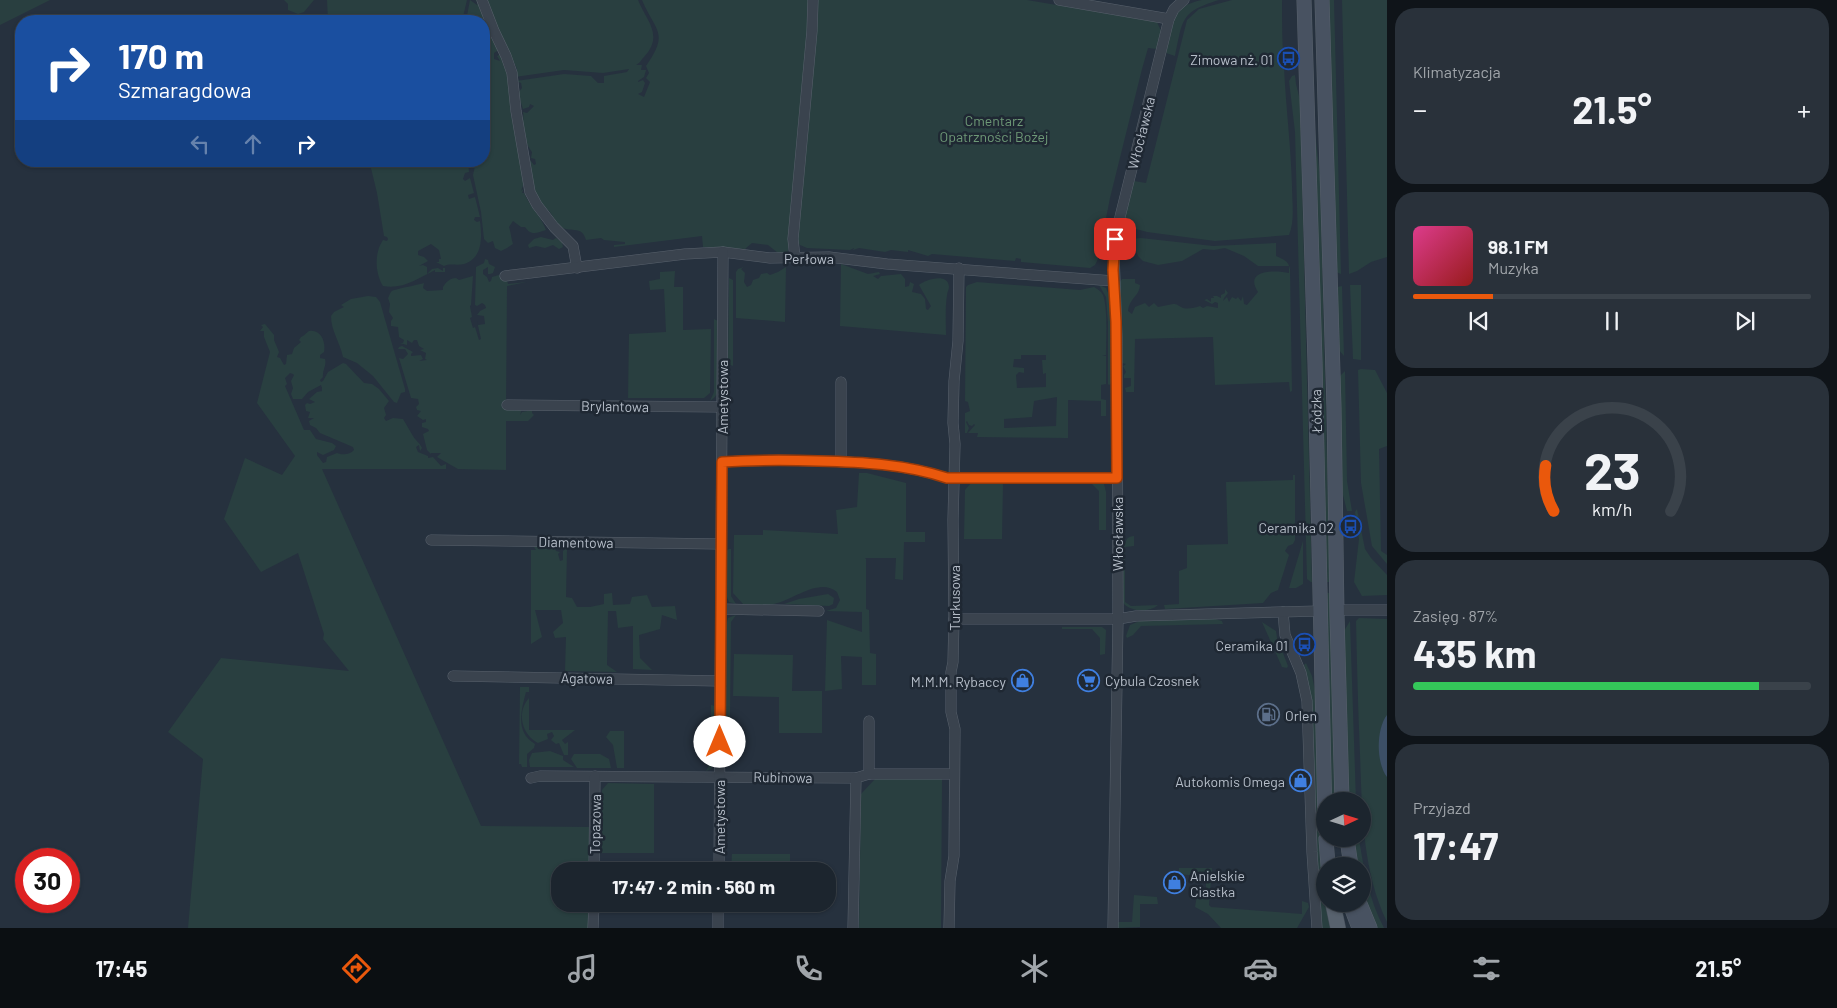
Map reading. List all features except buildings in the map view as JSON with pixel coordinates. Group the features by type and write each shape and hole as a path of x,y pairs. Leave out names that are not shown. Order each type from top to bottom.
{"main road":[{"name":"Łódzka","path":"1304,0 1324,792"},
{"name":"Łódzka","path":"1322,0 1342,792"},
{"path":"1334,912 1338,928"},
{"path":"1339,912 1344,928"},
{"path":"1353,912 1359,928"},
{"path":"1363,912 1370,928"}],"street":[{"path":"482,0 488,15"},
{"path":"795,258 793,239 812,31 813,0"},
{"path":"1058,0 1169,19"},
{"name":"Włocławska","path":"1113,928 1118,619 1114,253 1117,229 1169,19 1174,9 1182,1"},
{"path":"490,21 512,73 516,111 530,192 537,205 554,227 573,246 577,268"},
{"name":"Perłowa","path":"505,276 685,254 723,252 770,258 829,257 887,264 1114,281"},
{"name":"Ametystowa","path":"719,862 723,252"},
{"name":"Turkusowa","path":"949,928 950,881 954,856 955,729 951,712 954,619 954,381 958,341 959,268"},
{"path":"841,382 841,461"},
{"name":"Brylantowa","path":"507,405 722,407"},
{"path":"722,462 784,460 885,464 947,478 1117,478"},
{"name":"Diamentowa","path":"430,540 721,544"},
{"path":"721,609 819,612"},
{"path":"1337,610 1387,610"},
{"path":"954,619 1118,619 1136,616 1319,611"},
{"path":"1283,612 1285,635 1301,673 1307,702 1312,852 1317,928"},
{"name":"Agatowa","path":"453,676 720,681"},
{"path":"869,721 869,774"},
{"name":"Rubinowa","path":"531,778 540,776 595,776 856,778 869,774 954,774"},
{"name":"Topazowa","path":"594,862 595,776"},
{"path":"853,928 856,778"},
{"path":"593,928 594,912"},
{"path":"718,912 718,928"}],"green space":[{"path":"0,0 50,0 20,15 15,15 15,18 0,25"},
{"path":"284,0 314,0 304,12 298,14 288,10 288,4"},
{"path":"327,0 467,0 463,15 328,15"},
{"path":"470,0 477,5 478,2 475,0 479,0 483,15 467,15"},
{"path":"485,0 638,0 652,28 653,35 650,49 636,65 642,65 641,70 646,70 644,77 638,81 643,80 645,83 642,92 638,94 644,97 650,82 646,78 649,73 646,66 653,55 659,38 658,32 642,0 809,0 811,9 788,252 778,253 768,245 752,243 745,249 703,247 702,236 614,247 614,245 625,244 625,242 601,238 586,240 582,232 559,226 550,211 540,204 535,192 530,160 534,165 536,164 535,159 531,158 532,152 522,132 523,112 527,113 534,106 530,104 529,107 523,109 518,93 522,88 521,83 516,81 564,74 591,76 598,83 604,83 604,76 627,72 629,69 603,73 564,70 515,77 517,69"},
{"name":"Cmentarz Opatrzności Bożej","path":"817,0 1027,0 1157,22 1161,31 1157,49 1148,48 1095,265 1090,268 1021,262 1021,259 1016,258 1015,261 932,254 928,256 908,250 908,252 891,250 885,252 859,248 850,250 807,248 800,245 797,242"},
{"path":"1202,0 1219,0 1206,4 1190,13 1182,25 1175,56 1166,53 1172,26 1178,12 1192,3"},
{"path":"1232,0 1282,0 1283,51 1293,204 1293,217 1289,235 1215,241 1147,232 1132,228 1127,224 1125,217 1134,181 1146,183 1187,20 1199,9"},
{"path":"1328,0 1334,0 1341,274 1336,272"},
{"path":"1342,0 1387,0 1387,257 1371,262 1349,274"},
{"path":"490,36 500,49 494,53 494,59 500,61 497,56 501,54 508,70 511,114 524,183 521,191 524,188 522,193 524,193 546,230 532,233 513,221 509,227 513,244 501,251 495,248 493,241 488,243 484,239 481,212 473,175 475,167 490,167"},
{"path":"1295,75 1300,100 1312,582 1307,579 1295,132 1289,81"},
{"path":"1315,131 1320,177 1330,582 1325,582"},
{"path":"371,167 469,167 469,172 465,173 463,179 465,181 470,178 474,193 468,195 469,199 475,197 480,217 475,217 474,220 480,221 481,234 480,246 475,257 464,264 444,266 436,262 439,262 439,259 441,259 439,250 431,244 418,251 418,255 428,261 419,266 427,267 427,274 432,269 438,268 443,271 443,268 445,268 445,272 435,272 435,270 417,280 404,285 383,286 378,275 377,257 383,240 387,241 388,239 384,236"},
{"path":"541,237 553,240 556,238 562,242 563,247 559,249 553,245 545,248 536,246 529,248 528,245 534,239"},
{"path":"1141,238 1213,246 1276,243 1276,256 1287,262 1289,266 1258,266 1244,256 1225,248 1203,249 1182,261 1158,265 1143,261 1138,256 1131,239"},
{"path":"485,259 495,267 493,273 490,274 488,274 488,267 483,270 483,274 489,282 492,277 499,275 507,280 508,284 527,282 507,286 506,406 522,409 520,415 522,412 532,410 534,415 528,421 506,421 506,470 458,469 437,457 441,453 431,454 427,450 423,434 429,431 422,427 422,423 426,422 426,419 423,420 417,416 421,411 417,410 416,407 419,404 418,399 411,398 399,358 403,359 408,354 405,349 398,349 402,346 413,352 411,356 421,355 423,359 419,361 427,360 425,359 426,353 420,350 424,349 419,346 417,340 414,340 412,343 407,340 407,345 400,343 403,343 404,340 399,337 398,327 391,326 393,318 389,312 390,304 388,298 392,291 424,283 423,288 427,291 443,290 444,285 450,280 456,278 459,280 473,276 470,306 472,317 470,318 479,340 481,339 477,321 478,325 485,324 484,316 477,315 486,308 482,303 477,306 475,305 476,267 484,263"},
{"path":"841,264 868,274 879,272 880,274 873,276 878,279 881,276 901,274 905,279 905,287 909,286 910,282 914,284 912,292 921,294 925,299 926,309 928,310 931,306 919,285 936,278 941,278 948,282 946,335 840,326"},
{"path":"1289,266 1290,269 1292,391 1290,392 1289,382 1215,385 1213,337 1135,339 1134,392 1126,392 1125,388 1131,386 1131,378 1124,378 1126,372 1123,366 1126,364 1122,363 1119,283 1122,279 1135,279 1135,283 1140,285 1129,306 1128,311 1132,314 1135,307 1145,303 1149,307 1154,303 1158,307 1177,304 1185,308 1200,306 1203,308 1207,306 1218,308 1218,303 1212,304 1204,300 1207,299 1211,302 1211,298 1214,298 1213,296 1221,298 1221,295 1225,293 1225,289 1228,293 1223,301 1227,297 1229,302 1232,297 1236,299 1238,297 1241,301 1243,296 1244,304 1247,305 1258,292 1254,284 1258,275 1277,271 1289,273"},
{"path":"744,267 741,269 745,273 744,282 747,287 751,285 753,280 759,278 761,274 767,273 770,275 786,267 785,322 736,318 736,272"},
{"path":"675,271 674,287 683,287 683,330 711,329 710,393 704,398 628,398 629,334 666,332 664,289 650,290 649,281 660,279 660,272"},
{"path":"729,278 733,280 733,366 728,364"},
{"path":"977,282 1080,290 1094,287 1100,291 1105,301 1106,316 1106,355 1102,356 1106,356 1106,384 1101,385 1101,399 1106,400 1106,416 1101,416 1101,401 1068,400 1068,438 977,437 978,433 968,433 975,425 969,425 967,421 969,428 967,433 965,433 965,413 970,411 968,402 965,401 966,287","holes":["1021,355 1046,355 1046,360 1042,360 1043,374 1046,373 1046,387 1017,388 1016,375 1019,372 1024,373 1024,368 1013,367 1014,359 1021,359","1057,397 1056,426 1004,428 1004,419 1032,417 1034,401"]},
{"path":"1099,285 1106,288 1110,297 1112,383 1109,385 1106,297"},
{"path":"1350,285 1361,285 1361,360 1353,359"},
{"path":"1342,286 1344,356 1338,349 1337,287"},
{"path":"368,296 376,297 380,302 405,389 397,403 394,402 373,376 357,363 343,357 332,327 331,316 334,312 344,307 341,305 351,299"},
{"path":"714,319 718,321 718,392 710,401 714,392"},
{"path":"265,324 274,335 279,352 277,357 280,358 284,365 286,364 287,355 292,354 294,348 301,342 299,340 301,337 309,331 320,334 323,340 324,352 320,355 320,358 325,359 321,382 328,372 343,363 346,364 364,383 372,384 379,389 389,401 384,408 386,415 384,418 386,421 393,418 403,419 422,448 420,451 419,445 416,447 418,452 428,456 428,458 433,457 441,466 446,464 446,469 322,469 481,826 590,827 590,862 551,862 551,912 589,912 589,928 188,928 203,759 168,732 221,658 349,671 323,639 324,634 298,553 261,572 224,519 245,458 282,475 295,456 257,403 270,352 264,337 264,331 260,331 263,327 261,325","holes":["290,373 294,375 291,381 293,399 302,399 308,392 321,385 322,388 322,391 317,392 309,399 315,402 305,405 306,411 310,412 308,418 314,418 309,421 310,425 320,433 353,447 354,450 352,452 346,454 337,453 327,457 326,462 323,463 317,452 323,455 334,450 336,446 332,443 316,439 310,430 304,430 285,386 287,384 285,378"]},
{"path":"1358,370 1375,370 1387,393 1387,446 1379,449 1381,551 1387,555 1387,564 1372,546 1361,483"},
{"path":"1345,371 1347,481 1352,511 1347,511 1342,491 1340,376"},
{"path":"859,473 867,473 906,483 906,532 925,532 925,542 904,542 903,580 895,579 896,558 865,558 866,609 869,610 870,653 876,654 876,685 862,685 862,657 841,656 842,689 825,691 827,620 862,632 862,612 826,611 836,608 840,600 837,592 830,588 822,587 814,588 774,604 743,604 733,593 734,535 763,535 763,530 838,534 836,510 857,507"},
{"path":"1293,475 1295,475 1295,540 1285,551 1289,555 1278,590 1271,593 1263,603 1165,609 1164,605 1179,604 1179,571 1187,568 1187,545 1228,544 1226,482 1293,480"},
{"path":"971,483 1003,483 1002,539 964,539 965,490"},
{"path":"1035,483 1104,484 1106,492 1106,530 1099,530 1099,491 1092,484"},
{"path":"1357,509 1365,549 1387,575 1387,595 1362,596 1354,582 1359,539 1355,512"},
{"path":"1134,536 1134,546 1125,547 1125,602 1131,606 1158,605 1145,610 1135,610 1123,603 1122,547 1127,539"},
{"path":"1303,541 1303,584 1296,588 1289,588"},
{"path":"546,544 549,548 555,548 556,551 560,552 558,554 560,561 563,560 563,551 567,550 566,597 572,598 577,607 604,604 604,594 612,593 613,605 630,604 632,597 647,595 652,607 675,606 677,620 662,615 660,629 639,635 640,658 652,670 633,669 633,626 618,628 616,611 608,611 607,665 617,672 565,671 566,637 555,638 553,632 563,623 561,610 535,610 542,637 531,644 531,550 536,550 534,547"},
{"path":"731,549 731,596 736,604 729,602 726,595 726,551"},
{"path":"1325,593 1331,593 1336,792 1331,792"},
{"path":"828,594 834,598 833,604 829,606 784,604 799,599"},
{"path":"736,615 731,622 730,721 725,719 725,687 727,686 725,685 726,625 728,618"},
{"path":"1359,618 1387,619 1387,922 1373,882 1371,857 1367,857 1366,848 1371,848 1371,792 1362,792 1356,621"},
{"path":"1215,619 1222,621 1223,624 1141,626 1133,635 1127,638 1126,636 1130,625 1142,620"},
{"path":"1350,621 1356,792 1349,792 1344,631"},
{"path":"1262,622 1276,631 1288,666 1287,668 1282,667"},
{"path":"1062,627 1102,627 1106,630 1105,654 1100,655 1100,638 1092,629 1062,629"},
{"path":"734,654 793,655 792,691 822,691 822,733 779,733 779,697 733,696"},
{"path":"1306,663 1312,676 1315,690 1318,792 1316,792 1316,848 1320,848 1320,857 1316,857 1315,837 1310,691 1303,666"},
{"path":"520,687 529,687 529,692 526,692 524,699 521,721 524,733 535,744 534,748 527,754 527,767 522,767 519,764"},
{"path":"529,698 529,730 575,730 562,740 565,744 568,742 568,755 564,755 559,743 556,744 551,740 554,736 552,732 547,734 548,739 538,743 528,735 522,716 525,704"},
{"path":"711,705 715,706 715,762 711,769 706,771 711,762"},
{"path":"610,731 624,731 624,768 617,768 613,745 606,737"},
{"path":"550,751 563,756 563,760 574,767 530,767 529,760 532,753"},
{"path":"574,754 600,754 609,759 611,768 577,768 571,759"},
{"path":"876,778 942,778 941,928 859,928 861,794"},
{"path":"608,783 654,784 654,853 602,853 602,790"},
{"path":"1352,848 1361,848 1362,857 1353,857"},
{"path":"732,854 790,854 790,862 732,862"},
{"path":"1179,868 1212,868 1209,905 1211,907 1302,914 1302,901 1308,903 1309,907 1297,928 1221,928 1208,914 1195,907 1197,895 1206,895 1206,877 1179,874"},
{"path":"1134,895 1157,897 1158,904 1140,904 1140,927 1118,928 1118,922 1132,922"},
{"path":"1371,895 1384,928 1374,928 1368,912 1371,912"},
{"path":"1320,912 1330,912 1333,928 1321,928"}],"water":[{"path":"1387,715 1387,777 1383,771 1379,755 1379,737 1383,721"}],"place":[{"name":"Zimowa nż. 01","path":"1289,59"},
{"name":"Ceramika 02","path":"1350,527"},
{"name":"Ceramika 01","path":"1304,645"},
{"name":"Cybula Czosnek","path":"1089,680"},
{"name":"M.M.M. Rybaccy","path":"1022,681"},
{"name":"Orlen","path":"1269,715"},
{"name":"Autokomis Omega","path":"1301,781"},
{"name":"Anielskie Ciastka","path":"1174,883"}],"route":[{"path":"720,742 722,462 784,460 885,464 947,478 1117,478 1116,322 1113,270 1115,239"}]}
